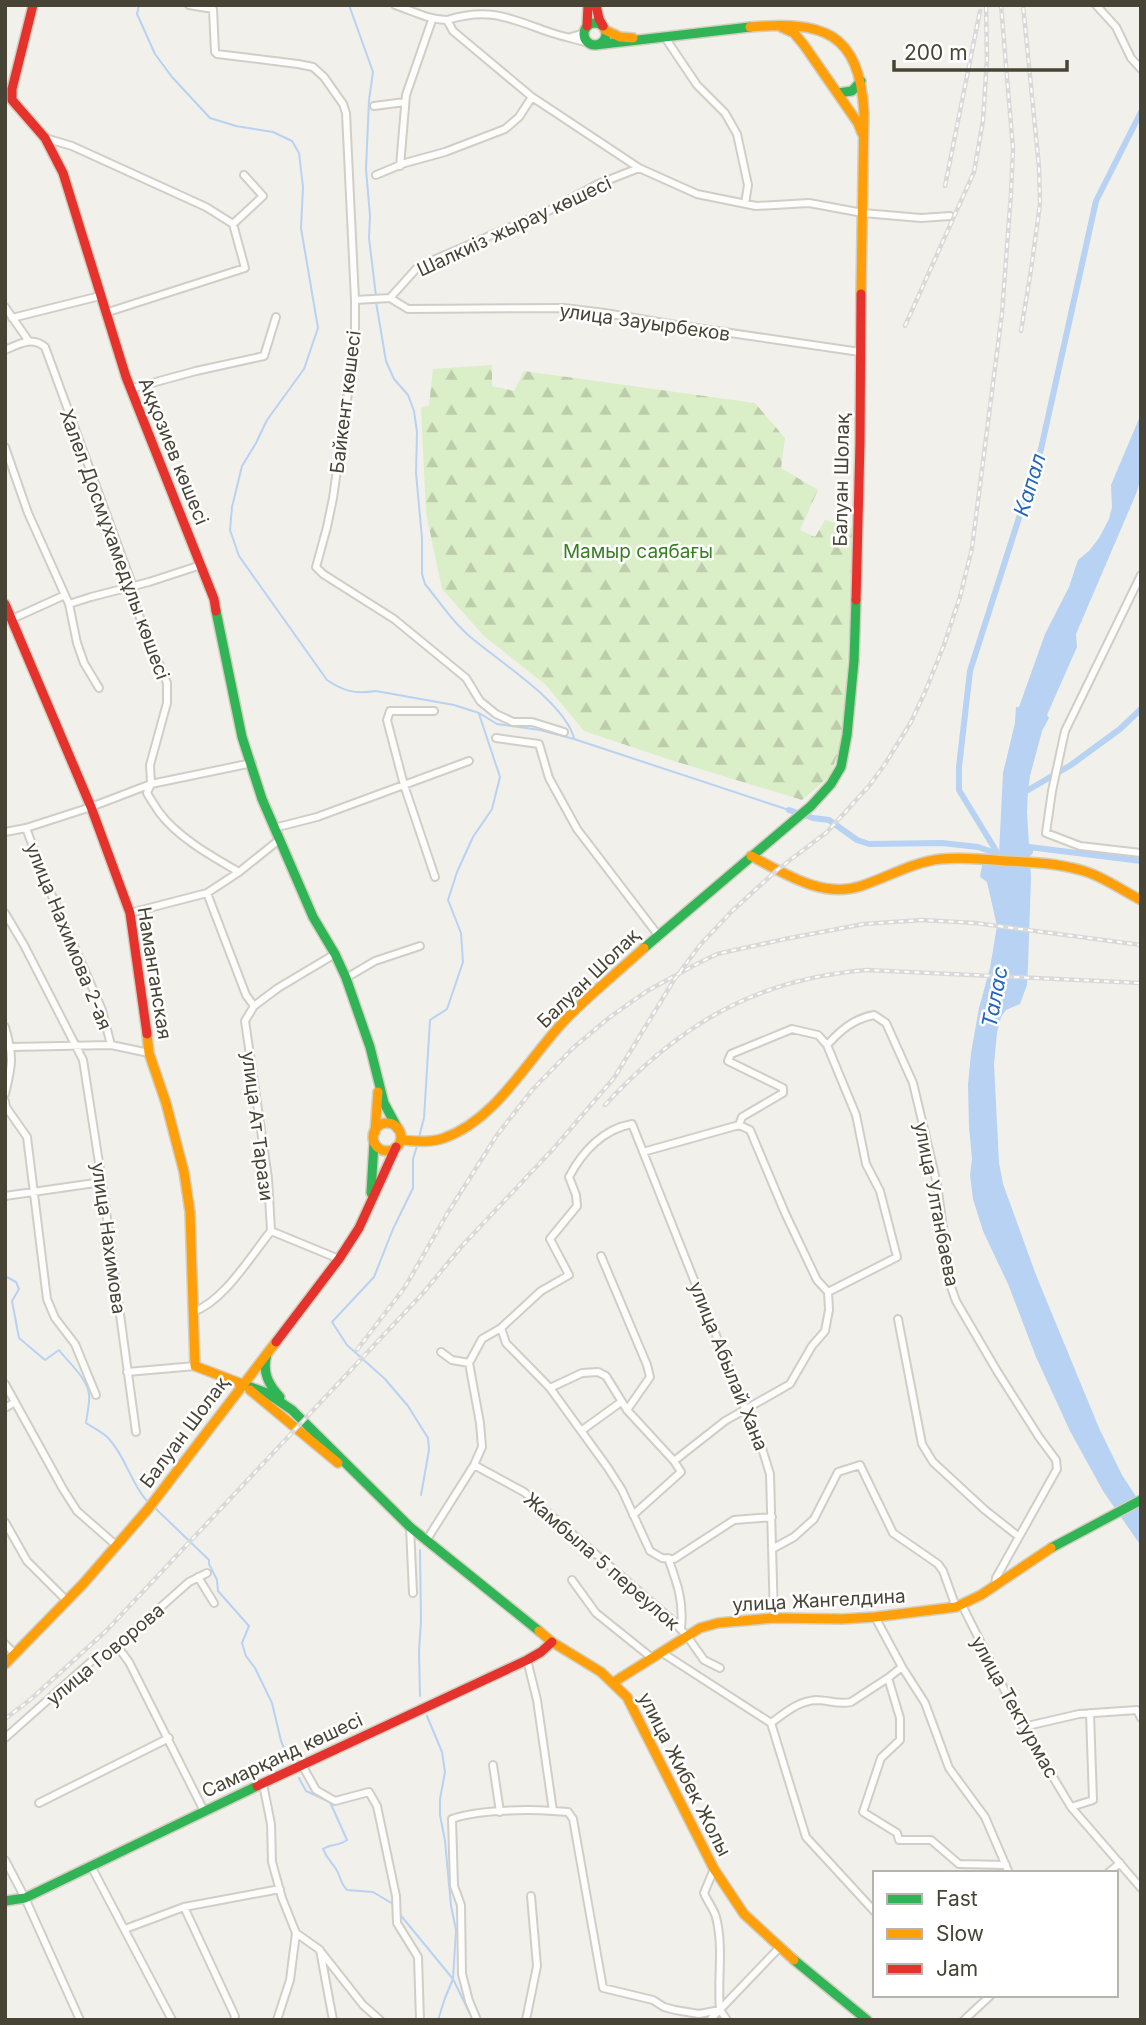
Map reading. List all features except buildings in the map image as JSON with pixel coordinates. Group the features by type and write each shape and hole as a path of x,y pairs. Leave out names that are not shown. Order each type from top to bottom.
{"main road":[{"path":"9,100 9,89 33,5"},
{"path":"588,5 585,38 593,45 621,44 648,38 771,25 802,25 825,31 842,44 856,64 861,81 852,92 838,93"},
{"path":"593,45 603,42 606,34 596,5"},
{"path":"586,28 595,23 626,38 648,38"},
{"path":"771,25 786,28 804,45 858,122 864,143"},
{"path":"804,45 813,27"},
{"name":"Балуан Шолақ","path":"5,1664 117,1546 174,1476 339,1259 359,1228 399,1144 442,1139 467,1127 486,1113 565,1020 659,935 811,806 831,784 841,767 854,661 864,143 864,98 861,81"},
{"name":"Аққозиев көшесі","path":"9,100 45,138 58,160 130,389 214,599 242,737 262,799 313,917 346,978 370,1047 384,1103 398,1129"},
{"name":"Наманганская","path":"5,604 91,807 130,913 149,1053 166,1103 184,1172 190,1212 195,1366"},
{"path":"751,856 802,882 841,889 858,887 916,864 941,859 1044,863 1085,871 1141,900"},
{"name":"Аққозиев көшесі","path":"374,1137 378,1083"},
{"path":"392,1124 398,1129 399,1144 393,1150 380,1148 374,1137 380,1125 392,1124"},
{"name":"Балуан Шолақ","path":"369,1204 374,1137"},
{"path":"268,1350 264,1362 267,1379 292,1410"},
{"path":"195,1366 242,1384"},
{"name":"улица Жибек Жолы","path":"242,1384 267,1393 292,1410 426,1541 552,1642 614,1682 636,1712 714,1869 744,1914 779,1948 867,2020"},
{"name":"улица Жибек Жолы","path":"242,1384 361,1480"},
{"name":"улица Жангелдина","path":"614,1682 661,1652 684,1632 718,1623 774,1618 876,1618 959,1606 995,1587 1033,1559 1141,1500"},
{"name":"Самарқанд көшесі","path":"5,1901 26,1898 204,1811 527,1660 552,1642"}],"street":[{"name":"Байкент көшесі","path":"189,5 214,9 217,54 313,67 324,77 343,104 346,113 355,344 335,485 316,567 404,627 466,678 480,701 496,714 513,722 532,722 564,732"},
{"path":"395,5 432,20 485,13 502,15 593,45"},
{"path":"1096,5 1116,27 1131,58 1141,69"},
{"path":"400,166 406,95 432,20"},
{"path":"447,20 453,31 533,97 639,168 697,194 756,206 809,203 863,213 921,218 950,216"},
{"path":"571,37 581,34 586,28"},
{"path":"664,36 697,85 725,113 737,134 748,185 745,204"},
{"path":"376,175 505,129 519,117 533,97"},
{"path":"373,106 405,102"},
{"path":"45,138 72,146 206,207 233,224 245,268 105,313"},
{"name":"Шалкиіз жырау көшесі","path":"390,298 416,269 430,261 548,211 598,184 639,168"},
{"path":"233,224 263,196 244,175"},
{"path":"12,318 100,296"},
{"path":"355,300 390,298"},
{"name":"улица Зауырбеков","path":"390,298 408,309 564,308 860,352"},
{"name":"Халел Досмұхамедұлы көшесі","path":"5,307 28,341 38,342 44,347 133,587 131,596 167,683 167,703 150,765 151,784"},
{"path":"130,389 264,356 276,317"},
{"path":"5,350 28,341"},
{"path":"5,447 28,513 69,604 84,663 99,688"},
{"path":"69,604 201,565"},
{"path":"1141,575 1065,732 1046,833 1080,846 1141,853"},
{"path":"12,619 65,595"},
{"path":"433,711 392,710 387,720 404,785 435,877"},
{"path":"496,738 539,744 550,778 577,829 659,935"},
{"path":"275,828 317,817 469,761"},
{"path":"5,832 91,807 151,784 252,763"},
{"path":"151,784 147,793 160,815 209,855 239,872"},
{"name":"улица Нахимова 2-ая","path":"26,828 46,882 102,1010 111,1045"},
{"path":"130,913 207,893 279,840"},
{"path":"207,893 246,995 254,1006 278,988 335,954"},
{"name":"улица Нахимова","path":"5,913 24,944 83,1060 136,1432"},
{"path":"346,978 375,961 420,946"},
{"name":"улица Ат Тарази","path":"254,1006 244,1021 268,1178 271,1231"},
{"name":"улица Ултанбаева","path":"827,1045 846,1026 861,1017 874,1015 886,1023 913,1083 937,1184 951,1287 997,1371 1056,1460 1057,1469 1018,1536 996,1578 995,1587"},
{"path":"5,1027 12,1062 5,1094"},
{"path":"739,1125 742,1117 783,1093 783,1088 728,1061 732,1054 792,1029 818,1035 827,1045 856,1115 866,1164 880,1191 897,1257 828,1292"},
{"path":"11,1047 111,1045 149,1053"},
{"path":"5,1101 6,1107 27,1137 47,1299 55,1318 75,1344 96,1395"},
{"name":"улица Абылай Хана","path":"501,1328 541,1291 569,1275 551,1239 577,1206 569,1177 580,1157 597,1140 621,1126 632,1124 760,1442 770,1474 774,1618"},
{"path":"643,1152 739,1125 750,1130 817,1280 828,1292 829,1310 825,1331 801,1363 790,1384 725,1421 674,1461"},
{"path":"5,1196 102,1182"},
{"path":"193,1312 205,1308 217,1299 271,1231 339,1259"},
{"path":"601,1256 650,1377 627,1410"},
{"path":"898,1319 922,1444 933,1462 1018,1536"},
{"path":"426,1541 474,1465 482,1447 469,1363 482,1339 501,1328 506,1343 550,1388 608,1468 622,1490 650,1551 674,1559 734,1520 772,1517"},
{"path":"441,1352 452,1360 469,1363"},
{"path":"127,1372 195,1366"},
{"path":"550,1388 582,1373 598,1372 606,1376 627,1410 674,1461 681,1472 633,1515"},
{"path":"5,1384 77,1511 117,1546"},
{"path":"5,1408 15,1402"},
{"path":"581,1431 621,1402"},
{"name":"Жамбыла 5 переулок","path":"474,1465 524,1492 684,1632 704,1660 720,1668"},
{"name":"улица Тектурмас","path":"772,1549 793,1537 814,1519 838,1472 860,1465 893,1532 938,1564 943,1571 1023,1727 1071,1807 1141,1888"},
{"path":"5,1522 27,1560 67,1601"},
{"path":"410,1527 413,1593"},
{"path":"665,1558 678,1587 684,1632"},
{"name":"улица Говорова","path":"5,1738 94,1659 117,1646 189,1582 207,1573"},
{"path":"198,1577 214,1603"},
{"path":"572,1580 596,1613 652,1658"},
{"path":"876,1618 925,1703 949,1768 985,1817 1007,1869 959,1864 931,1840 899,1840 897,1833 863,1812 881,1758 900,1740 900,1718 888,1678"},
{"path":"5,1644 15,1654"},
{"path":"117,1646 169,1738 204,1811"},
{"path":"661,1652 771,1723 806,1837 873,1910"},
{"path":"527,1660 537,1700 553,1811"},
{"path":"771,1723 799,1703 816,1700 851,1702 902,1667"},
{"path":"1023,1727 1090,1713 1137,1710 1141,1718"},
{"name":"улица Тектурмас","path":"1071,1807 1093,1800 1090,1713"},
{"path":"39,1803 169,1738"},
{"path":"302,1765 316,1790 335,1801 369,1792 377,1806 396,1896 397,1923 418,1957 420,2020"},
{"path":"493,1765 500,1812"},
{"path":"263,1784 271,1824 272,1862 296,1933 290,1980 277,2020"},
{"path":"477,2020 468,2001 462,1974 461,1905 454,1886 452,1819 464,1814 532,1809 568,1812 573,1819 603,1988 653,2000 675,2010 699,2014 720,2010"},
{"path":"5,1860 26,1898 80,2020"},
{"path":"1110,1871 1120,1863"},
{"path":"91,1866 172,2020"},
{"path":"714,1869 704,1893 716,1916 721,1963 718,1990 720,2010 727,2019"},
{"path":"125,1929 184,1907 280,1889"},
{"path":"526,2020 537,1966 531,1896"},
{"path":"184,1907 235,2016 234,2020"},
{"path":"296,1933 320,1950 363,2005 380,2020"},
{"path":"710,2020 779,1948"},
{"path":"320,1950 333,2020"},
{"path":"964,2020 988,1997"}],"green space":[{"name":"Мамыр саябағы","path":"492,365 492,386 514,391 524,371 755,403 785,438 781,468 818,490 800,530 815,537 825,520 854,529 844,735 830,776 802,800 584,731 546,685 484,636 442,589 426,513 421,408 429,405 433,369"}],"water":[{"name":"Талас","path":"1141,414 1141,478 1076,634 1077,647 1047,715 1049,718 1042,731 1030,776 1027,813 1031,877 1027,985 1020,1004 1006,1010 1001,1017 994,1064 999,1163 1003,1184 1036,1275 1099,1428 1122,1475 1141,1504 1141,1546 1103,1491 1070,1431 983,1231 973,1199 970,1175 972,1159 968,1085 979,1008 990,968 997,926 987,882 980,877 983,860 999,854 1003,773 1015,723 1016,707 1019,707 1045,634 1069,587 1078,560 1099,538 1109,519 1112,507 1111,485"}],"waterway":[{"path":"139,5 137,14 155,54 210,118 236,126 273,132 292,141 299,153 303,187 301,228 318,328 304,369 267,420 242,466 232,507 230,530 239,556 327,680 350,691 376,691 454,705 479,713 497,724 540,730 574,739 789,810"},
{"path":"349,5 373,72 366,169 369,238 376,296"},
{"name":"Капал","path":"998,854 959,790 959,767 970,671 1041,449 1096,201 1141,112"},
{"path":"376,302 386,361 394,379 408,395 414,411 422,574 425,584 461,629 528,682 557,710 568,724 574,738"},
{"path":"1023,793 1071,765 1120,729 1141,709"},
{"path":"419,1137 424,1118 430,1020 447,1009 463,962 461,933 448,900 473,837 492,809 500,777 479,714"},
{"path":"789,810 829,820 857,840 869,844 942,843 978,847 998,854"},
{"path":"1023,857 1030,852 1029,847 1141,861"},
{"path":"417,1146 413,1159 413,1188 374,1277 332,1322 347,1345 385,1379 408,1406 428,1438 429,1450 421,1495"},
{"path":"5,1276 16,1282 19,1289 12,1301 19,1338 45,1360 59,1350 77,1371 88,1388 86,1423 104,1434 115,1446 147,1501"},
{"path":"154,1507 209,1560 217,1580 218,1591 249,1626 242,1643 246,1656 272,1703 288,1758"},
{"path":"420,1550 420,1696"},
{"path":"427,1716 442,1752 445,1772 440,1815 456,1930 453,1979 438,2020"},
{"path":"299,1778 306,1791 330,1802 347,1840 323,1849 347,1890 373,1892 393,1904"},
{"path":"398,1912 453,1979 473,2020"}],"railway":[{"path":"905,326 974,172 983,121 987,59 986,5"},
{"path":"5,1719 106,1631 424,1292 461,1247 554,1148 614,1078 674,980 700,945 777,870 827,832 869,786 911,722 944,645 972,548 1002,313 1013,149 1001,5"},
{"path":"1021,331 1040,204 1039,167 1023,5"},
{"path":"945,186 980,11"},
{"path":"357,1350 405,1287 497,1135 533,1089 574,1047 610,1017 647,991 693,966 717,954 785,939 864,924 922,920 975,923 1141,945"},
{"path":"605,1105 662,1051 722,1010 755,995 827,975 867,970 1141,983"}],"traffic: fast":[{"path":"595,23 603,26 606,34 603,42 595,45 587,42 584,34 587,26 595,23"},
{"path":"595,45 750,27"},
{"path":"838,93 852,91 861,81"},
{"path":"644,948 811,806 831,784 841,767 847,735 856,600"},
{"path":"216,611 242,737 262,799 313,917 346,978 370,1047 384,1103 398,1129"},
{"path":"371,1193 374,1142"},
{"path":"267,1354 267,1377 280,1397"},
{"path":"242,1384 267,1393 292,1410 410,1527 539,1631"},
{"path":"1051,1548 1141,1500"},
{"path":"5,1901 25,1898 257,1786"},
{"path":"794,1960 867,2020"}],"traffic: slow":[{"path":"750,27 798,26 817,30 832,37 845,48 854,64 861,85 864,112 861,294"},
{"path":"781,27 794,33 804,45 858,123 862,133"},
{"path":"605,30 620,37 633,38"},
{"path":"751,856 804,882 832,889 861,886 911,866 941,859 973,858 1045,863 1091,874 1141,900"},
{"path":"401,1140 439,1140 463,1129 480,1117 510,1087 565,1020 644,948"},
{"path":"147,1034 149,1053 166,1103 184,1172 190,1212 195,1366 242,1384"},
{"path":"375,1132 378,1092"},
{"path":"387,1123 397,1127 401,1137 397,1147 387,1151 377,1147 373,1137 377,1127 387,1123"},
{"path":"5,1664 83,1584 148,1509 276,1342"},
{"path":"250,1390 338,1463"},
{"path":"614,1682 700,1628 718,1623 774,1618 875,1617 956,1607 981,1595 1051,1548"},
{"path":"539,1631 601,1672 627,1697 714,1869 744,1914 794,1960"}],"traffic: jam":[{"path":"12,100 12,89 33,5"},
{"path":"587,26 588,5"},
{"path":"596,5 603,26"},
{"path":"12,100 45,138 63,173 126,377 214,599 216,611"},
{"path":"856,600 861,294"},
{"path":"5,604 91,807 130,913 147,1034"},
{"path":"276,1342 359,1228 396,1147"},
{"path":"257,1786 527,1660 552,1642"}]}
